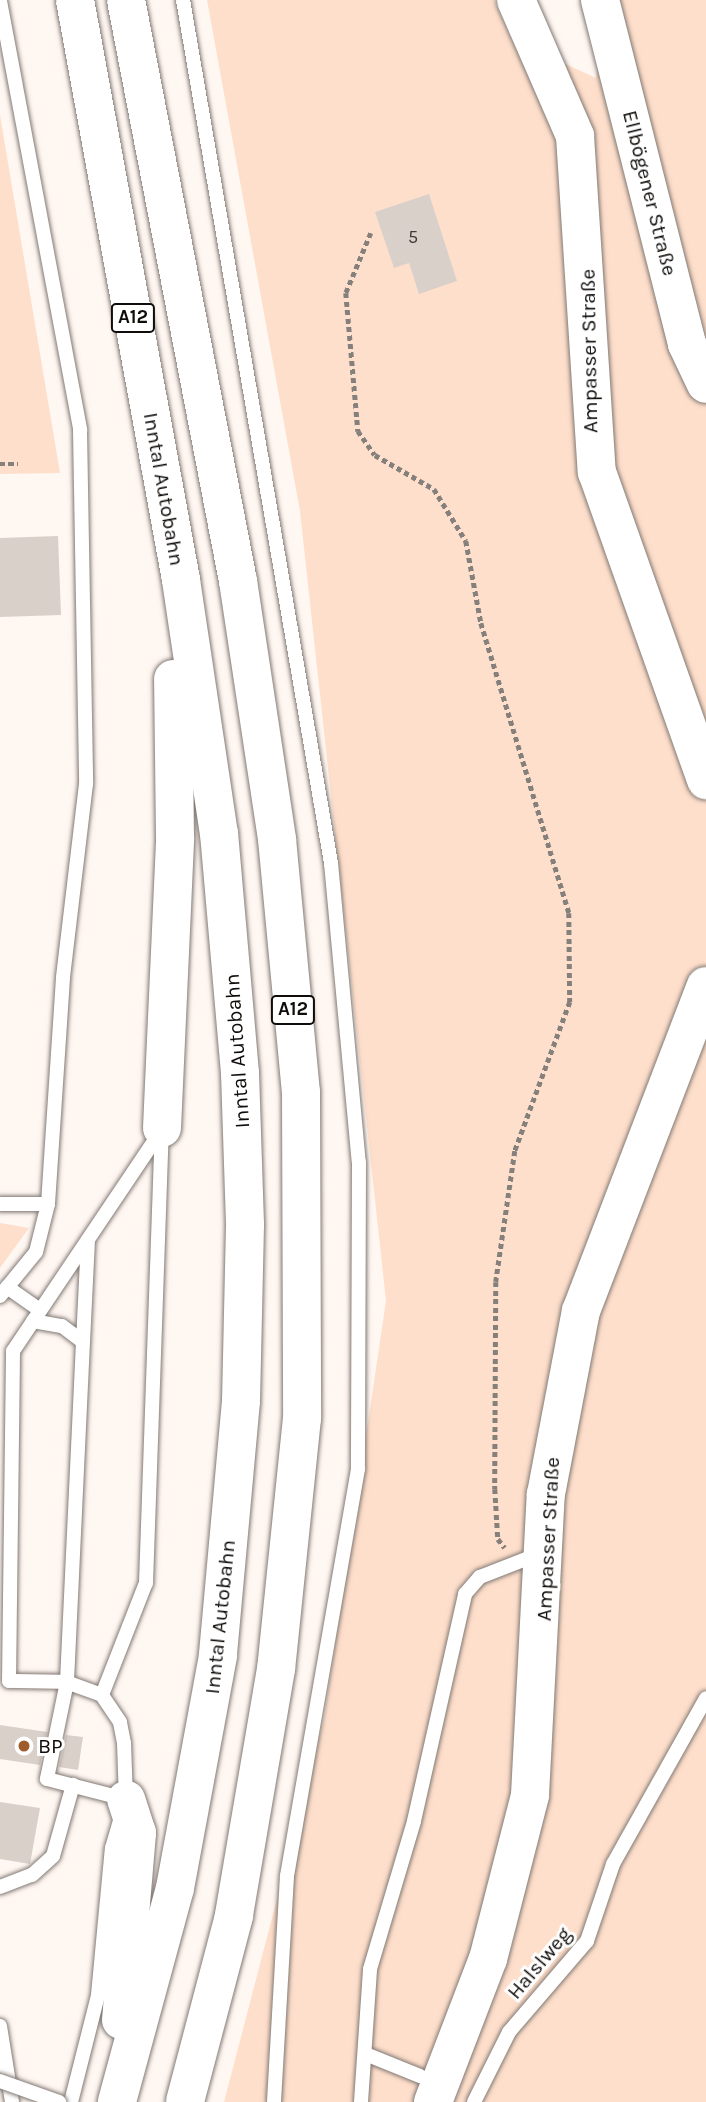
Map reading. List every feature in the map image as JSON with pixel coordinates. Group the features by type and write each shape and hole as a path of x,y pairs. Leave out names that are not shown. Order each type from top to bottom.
{"main road":[{"name":"Inntal Autobahn","path":"75,0 181,580 219,833 240,1073 245,1225 240,1401 218,1656 200,1770 121,2090"},
{"name":"A12","path":"126,0 238,580 277,839 301,1092 302,1418 276,1669 234,1916 185,2102"},
{"name":"Ampasser Straße","path":"516,0 575,136 597,472 706,780"},
{"name":"Ellbögener Straße","path":"600,0 687,344 706,384"},
{"path":"162,1128 177,715 168,632 181,580"},
{"name":"Ampasser Straße","path":"426,2089 488,1959 530,1795 530,1557 559,1402 581,1311 706,986"},
{"path":"121,2090 121,2017 137,1833 126,1800"}],"lane":[{"path":"183,0 331,863 359,1162 358,1469 287,1876 274,2102"},
{"path":"0,1 80,430 86,784 63,978 48,1204 36,1252 4,1292 37,1315 62,1326 83,1342"},
{"path":"71,2102 98,1995 112,1847 126,1800 120,1722 102,1695 67,1682 4,1681 13,1351 162,1128"},
{"path":"102,1695 146,1583 162,1128"},
{"path":"0,1204 48,1204"},
{"path":"88,1238 67,1682 47,1779 126,1800"},
{"path":"362,2102 368,2055 370,1969 414,1821 465,1594 480,1577 530,1557"},
{"name":"Halslweg","path":"474,2102 509,2032 587,1941 613,1864 706,1698"},
{"path":"0,1886 32,1875 53,1856 73,1785"},
{"path":"0,2026 12,2102"},
{"path":"368,2055 426,2089"},
{"path":"0,2081 59,2102"}],"path":[{"path":"371,233 346,293 358,431 375,454 434,489 466,541 481,623 569,913 570,1002 515,1151 496,1282 498,1539 530,1557"},
{"path":"0,464 18,464"}],"shaded area":[{"path":"207,0 494,0 511,39 596,78 603,0 706,0 706,2102 224,2102 324,1719 386,1301 300,511"},
{"path":"0,115 60,473 0,474"},
{"path":"0,1223 29,1228 0,1268"}],"building":[{"path":"429,194 457,281 419,294 409,263 394,268 375,212"},
{"path":"58,536 61,615 0,617 0,538"},
{"path":"0,1725 47,1732 40,1765 0,1759"},
{"path":"66,1735 83,1737 78,1770 59,1767"},
{"path":"0,1802 40,1808 30,1864 0,1859"}],"place":[{"name":"BP","path":"24,1746"}]}
